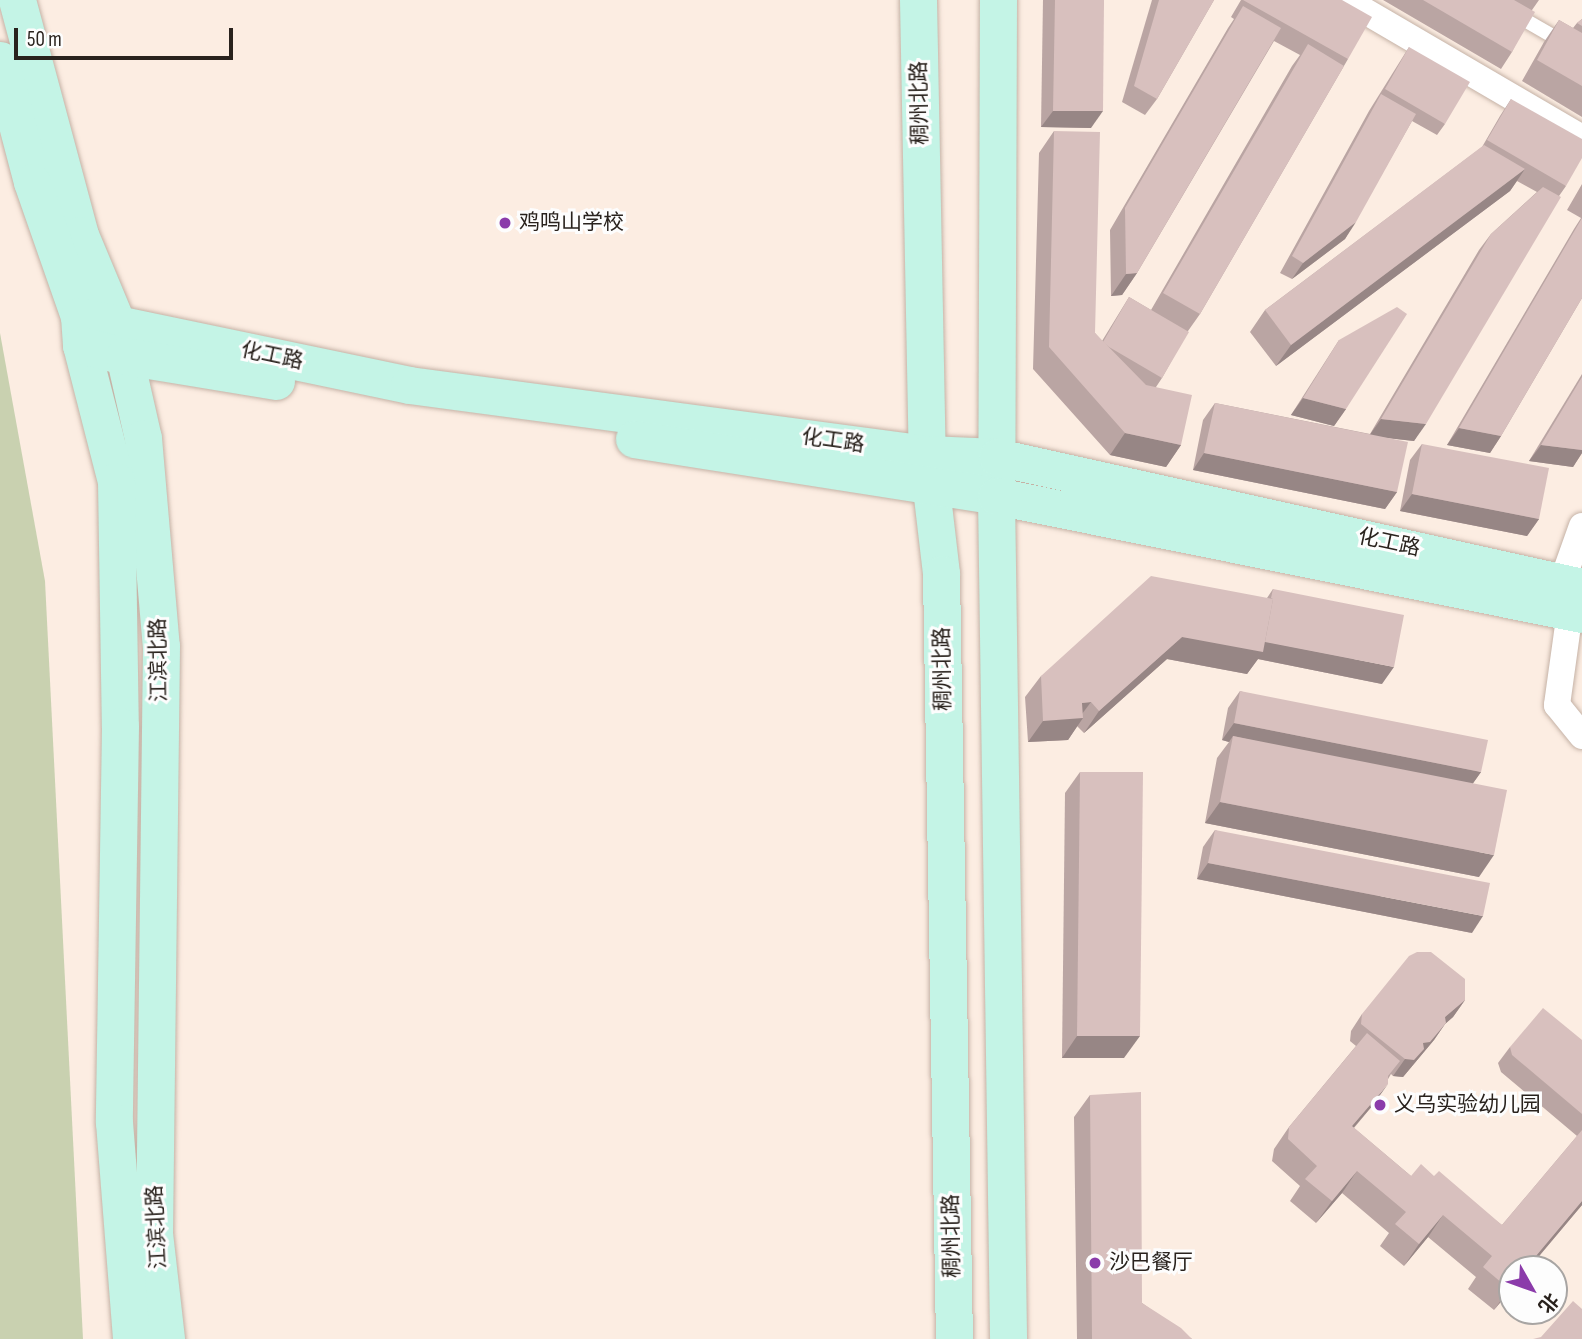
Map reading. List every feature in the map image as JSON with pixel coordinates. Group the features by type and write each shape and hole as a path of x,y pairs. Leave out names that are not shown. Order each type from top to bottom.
{"main road":[{"name":"江滨北路","path":"17,0 80,235 121,340 143,439 161,646 154,1233 166,1339"},
{"name":"稠州北路","path":"918,0 931,471 941,574 954,1339"},
{"path":"998,0 996,496 1008,1339"},
{"name":"江滨北路","path":"0,60 32,182 80,331 116,481 120,726 114,1122 131,1339"},
{"name":"化工路","path":"80,331 121,340 931,471 996,496 1574,598"},
{"name":"化工路","path":"931,471 997,457 1574,598"}],"street":[{"path":"1346,0 1582,138"},
{"path":"1582,526 1557,705 1582,736"}],"lane":[{"path":"1490,0 1582,53"}],"green space":[{"path":"0,333 45,581 83,1339 0,1339"}],"building":[{"path":"1055,0 1104,0 1103,111 1053,111"},
{"path":"1159,0 1214,0 1157,99 1134,86"},
{"path":"1243,0 1342,0 1372,17 1348,59"},
{"path":"1423,0 1514,0 1535,12 1512,52"},
{"path":"1243,6 1281,28 1137,273 1126,274 1125,208"},
{"path":"1559,20 1582,33 1582,86 1537,60"},
{"path":"1308,44 1344,66 1200,314 1163,293"},
{"path":"1409,47 1470,82 1445,124 1385,89"},
{"path":"1381,94 1416,114 1356,222 1303,263 1292,256"},
{"path":"1511,99 1582,139 1582,158 1566,186 1487,140"},
{"path":"1054,131 1100,132 1095,333 1146,385 1192,395 1181,445 1125,433 1049,347"},
{"path":"1484,145 1525,169 1291,345 1265,310"},
{"path":"1543,187 1561,197 1426,424 1381,419 1491,234"},
{"path":"1582,218 1582,298 1501,436 1459,428"},
{"path":"1129,297 1189,332 1162,378 1103,342"},
{"path":"1397,307 1407,314 1346,409 1303,398 1339,340"},
{"path":"1582,377 1582,450 1541,445"},
{"path":"1215,403 1408,442 1397,492 1204,453"},
{"path":"1422,444 1549,468 1539,519 1412,494"},
{"path":"1151,576 1273,599 1263,652 1182,637 1099,711 1091,702 1082,703 1083,718 1043,721 1041,676"},
{"path":"1273,589 1404,615 1394,667 1265,642"},
{"path":"1240,691 1488,740 1481,772 1234,723"},
{"path":"1233,736 1507,790 1494,855 1220,802"},
{"path":"1080,772 1143,772 1140,1036 1077,1036"},
{"path":"1215,830 1490,883 1483,916 1208,863"},
{"path":"1417,952 1431,952 1465,979 1465,1000 1445,1017 1446,1023 1430,1042 1423,1043 1424,1049 1414,1060 1405,1059 1361,1024 1362,1014 1409,956"},
{"path":"1543,1008 1582,1040 1582,1114 1512,1055 1510,1047"},
{"path":"1367,1033 1400,1061 1388,1076 1388,1084 1352,1126 1411,1176 1421,1164 1434,1176 1439,1171 1502,1225 1582,1130 1582,1201 1537,1255 1498,1255 1498,1280 1483,1267 1492,1256 1443,1215 1419,1244 1395,1224 1406,1212 1357,1171 1332,1201 1305,1179 1317,1166 1288,1139 1289,1127"},
{"path":"1141,1092 1142,1303 1181,1328 1192,1339 1092,1339 1090,1095"},
{"path":"1573,1301 1582,1309 1582,1339 1533,1339 1541,1337 1552,1325 1568,1325 1568,1307"}],"place":[{"name":"鸡鸣山学校","path":"505,223"},
{"name":"义乌实验幼儿园","path":"1380,1105"},
{"name":"沙巴餐厅","path":"1095,1263"}]}
